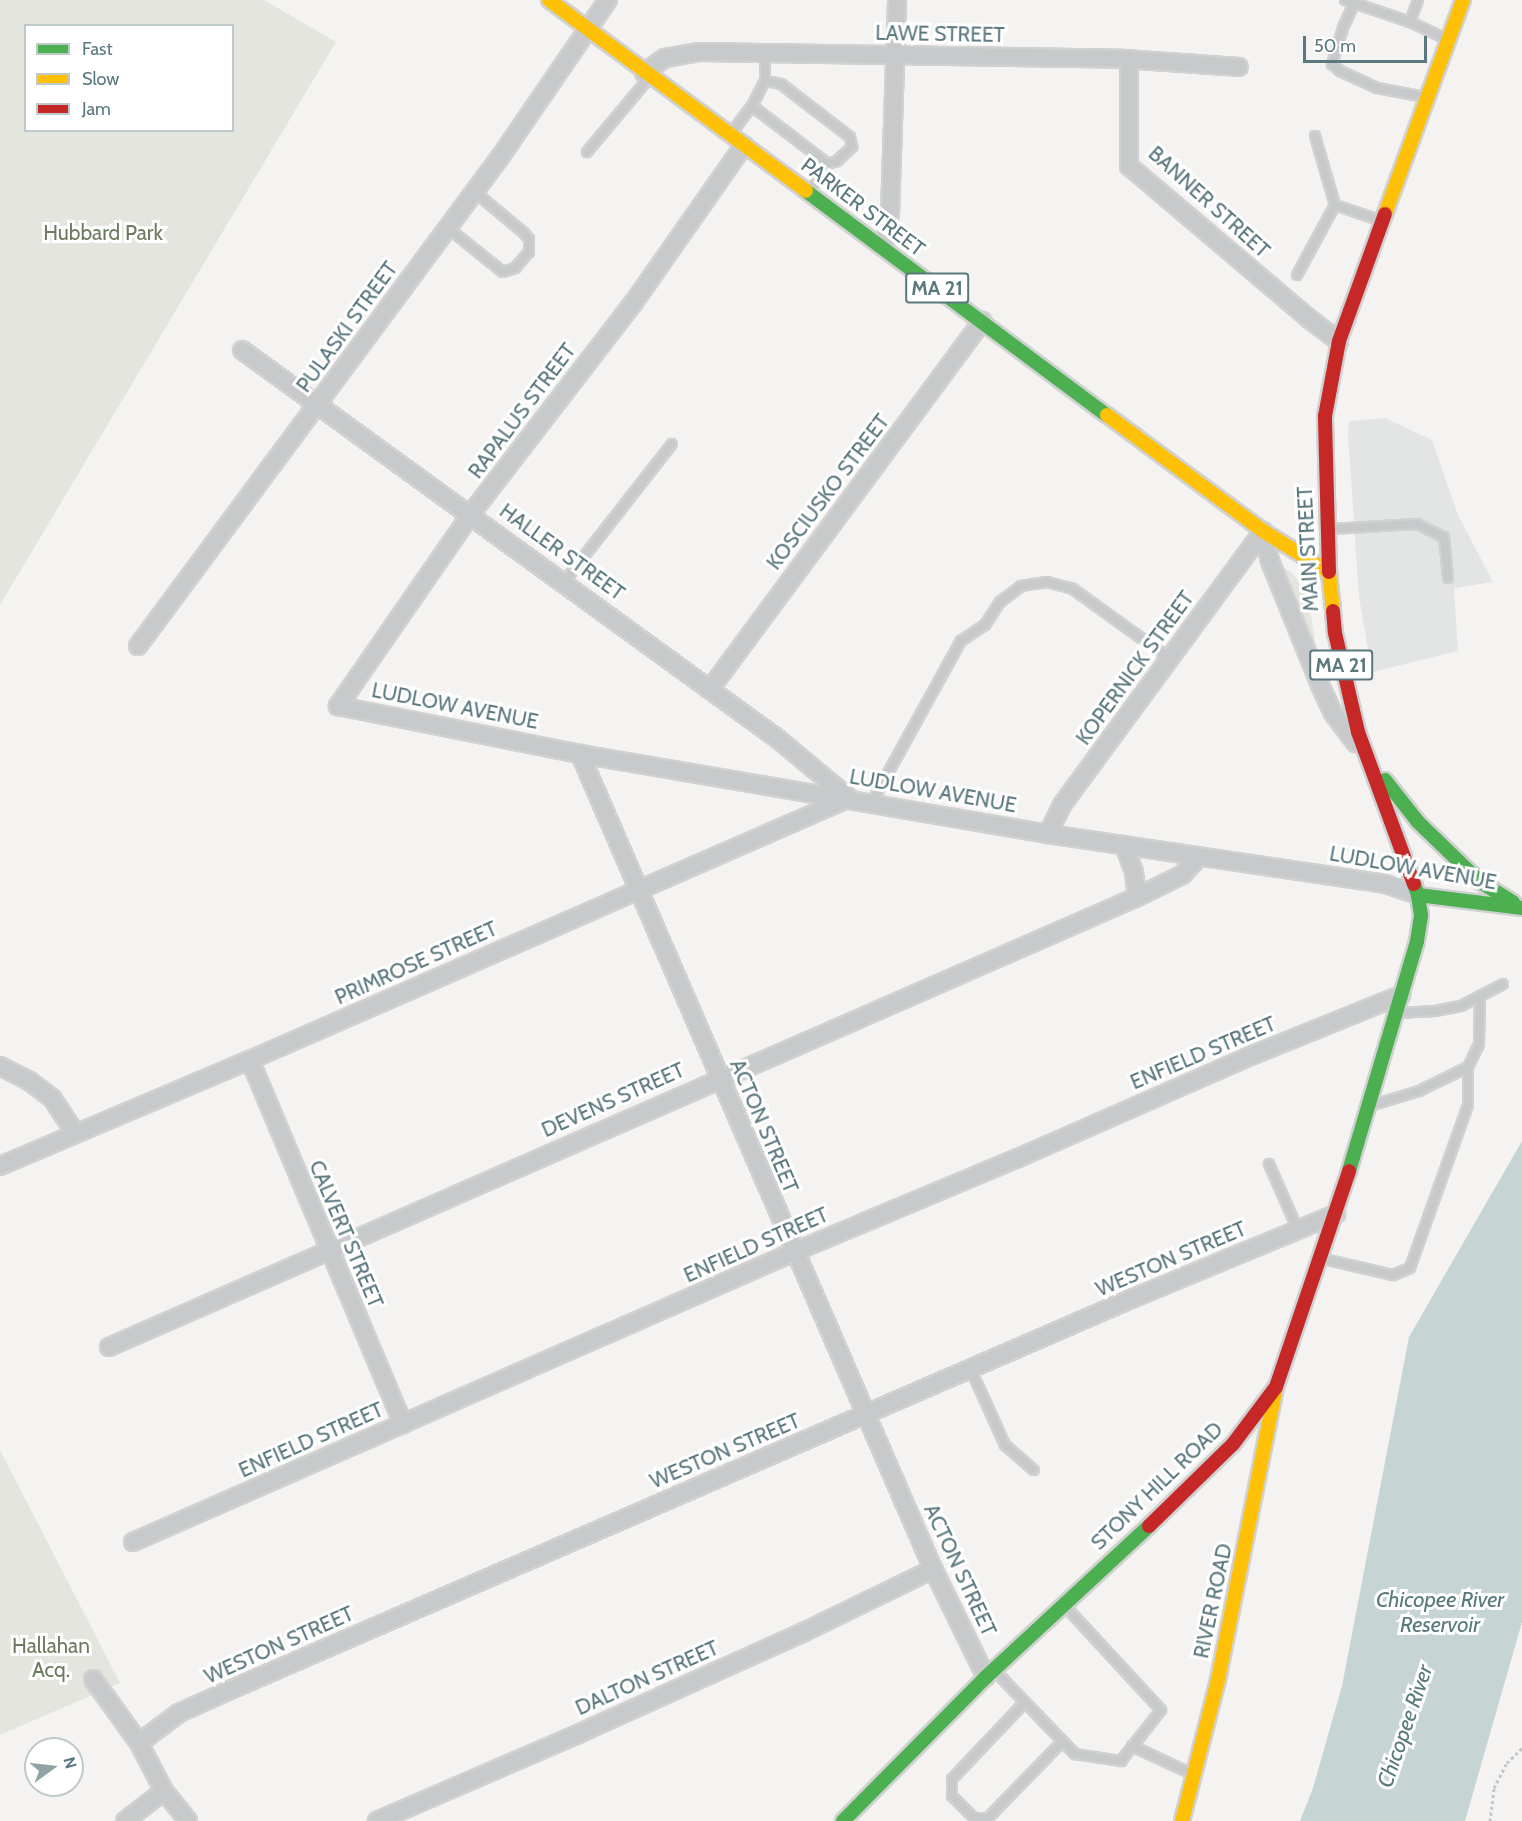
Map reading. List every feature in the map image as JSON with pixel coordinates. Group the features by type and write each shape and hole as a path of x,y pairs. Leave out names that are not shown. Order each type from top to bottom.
{"main road":[{"name":"PARKER STREET","path":"549,0 589,32 738,139 1263,531 1329,572"},
{"name":"MAIN STREET","path":"1371,1102 1417,941 1421,915 1418,895 1366,755 1339,654 1329,572 1325,416 1339,341 1463,0"},
{"path":"1366,755 1418,822 1479,881 1501,897 1522,907"},
{"name":"LUDLOW AVENUE","path":"1418,895 1522,907"},
{"name":"STONY HILL ROAD","path":"843,1821 990,1673 1233,1444 1276,1387 1336,1214 1371,1102"},
{"name":"RIVER ROAD","path":"1182,1821 1243,1566 1276,1387"}],"street":[{"name":"PULASKI STREET","path":"138,646 475,192 589,32 608,0"},
{"path":"884,248 890,214 897,0"},
{"name":"LAWE STREET","path":"647,75 665,58 698,52 1129,59 1239,67"},
{"name":"BANNER STREET","path":"1129,59 1129,166 1291,304 1339,341"},
{"name":"RAPALUS STREET","path":"338,706 471,514 634,302 738,139"},
{"name":"KOSCIUSKO STREET","path":"710,689 982,321"},
{"name":"HALLER STREET","path":"242,350 778,739 849,798"},
{"path":"1263,531 1270,561 1320,685 1333,713 1366,755"},
{"name":"KOPERNICK STREET","path":"1048,834 1062,805 1263,531"},
{"name":"LUDLOW AVENUE","path":"338,706 580,754 849,798 1048,834 1385,884 1418,895"},
{"name":"ACTON STREET","path":"580,754 933,1569 990,1673"},
{"name":"PRIMROSE STREET","path":"0,1166 250,1060 849,798"},
{"path":"1124,846 1134,872 1137,897"},
{"name":"DEVENS STREET","path":"109,1347 327,1249 1137,897 1182,875 1199,857"},
{"name":"ENFIELD STREET","path":"133,1542 794,1252 1018,1158 1253,1055 1401,995"},
{"name":"CALVERT STREET","path":"250,1060 327,1249 403,1424"},
{"path":"0,1066 28,1080 52,1098 75,1134"},
{"name":"WESTON STREET","path":"139,1743 179,1713 209,1699 1336,1214"},
{"name":"DALTON STREET","path":"377,1821 599,1724 933,1569"},
{"path":"93,1679 139,1743 164,1791 188,1821"},
{"path":"125,1821 164,1791"}],"lane":[{"path":"1345,0 1410,22 1448,40"},
{"path":"1410,22 1418,0"},
{"path":"1354,4 1342,28 1332,64 1340,71 1377,88 1427,98"},
{"path":"738,139 765,81 765,54"},
{"path":"587,152 647,75"},
{"path":"765,81 781,84 850,137 852,147 837,161 828,164 809,192"},
{"path":"752,106 828,164"},
{"path":"1297,275 1335,205 1323,171 1315,136"},
{"path":"448,228 503,272 515,268 529,252 529,239 524,233 475,192"},
{"path":"1335,205 1382,221"},
{"path":"564,582 672,444"},
{"path":"1327,529 1417,524 1444,537 1448,578"},
{"path":"872,802 961,641 985,625 1000,602 1022,586 1047,582 1073,588 1170,658"},
{"path":"1395,1013 1435,1011 1461,1006 1503,984"},
{"path":"1321,1258 1393,1275 1410,1268 1468,1106 1468,1067 1479,1044 1480,996"},
{"path":"1371,1102 1419,1091 1468,1067"},
{"path":"1269,1164 1298,1230"},
{"path":"971,1370 1005,1444 1034,1470"},
{"path":"990,1673 1025,1702 1075,1754 1121,1761 1161,1710 1063,1605"},
{"path":"1025,1702 952,1779 952,1796 974,1818 988,1818 1062,1741"},
{"path":"1132,1746 1194,1775"}],"path":[{"path":"1490,1821 1494,1788 1507,1763 1522,1748"}],"shaded area":[{"path":"1385,418 1432,440 1458,515 1493,582 1454,588 1458,651 1372,672 1359,597 1348,435 1349,421"}],"green space":[{"name":"Hubbard Park","path":"0,0 264,0 336,42 0,605"},
{"path":"1278,565 1291,572 1307,592 1318,659"},
{"name":"Hallahan Acq.","path":"0,1450 120,1683 0,1735"}],"water":[{"name":"Chicopee River Reservoir","path":"1522,1141 1522,1622 1465,1821 1300,1821 1313,1788 1342,1686 1409,1337"}],"traffic: fast":[{"path":"806,191 1107,415"},
{"path":"1385,780 1418,822 1479,881 1513,902"},
{"path":"1414,884 1418,895 1522,908"},
{"path":"1349,1171 1417,941 1421,915 1418,895"},
{"path":"843,1821 986,1677 1149,1526"}],"traffic: slow":[{"path":"549,0 806,191"},
{"path":"1385,214 1463,0"},
{"path":"1107,415 1263,531 1329,572 1333,611"},
{"path":"1182,1821 1218,1680 1275,1392"}],"traffic: jam":[{"path":"1329,572 1325,416 1339,341 1385,214"},
{"path":"1333,611 1335,633 1358,732 1414,884"},
{"path":"1149,1526 1233,1444 1276,1387 1349,1171"}],"water label":[{"name":"Chicopee River","path":"1405,1726"}]}
